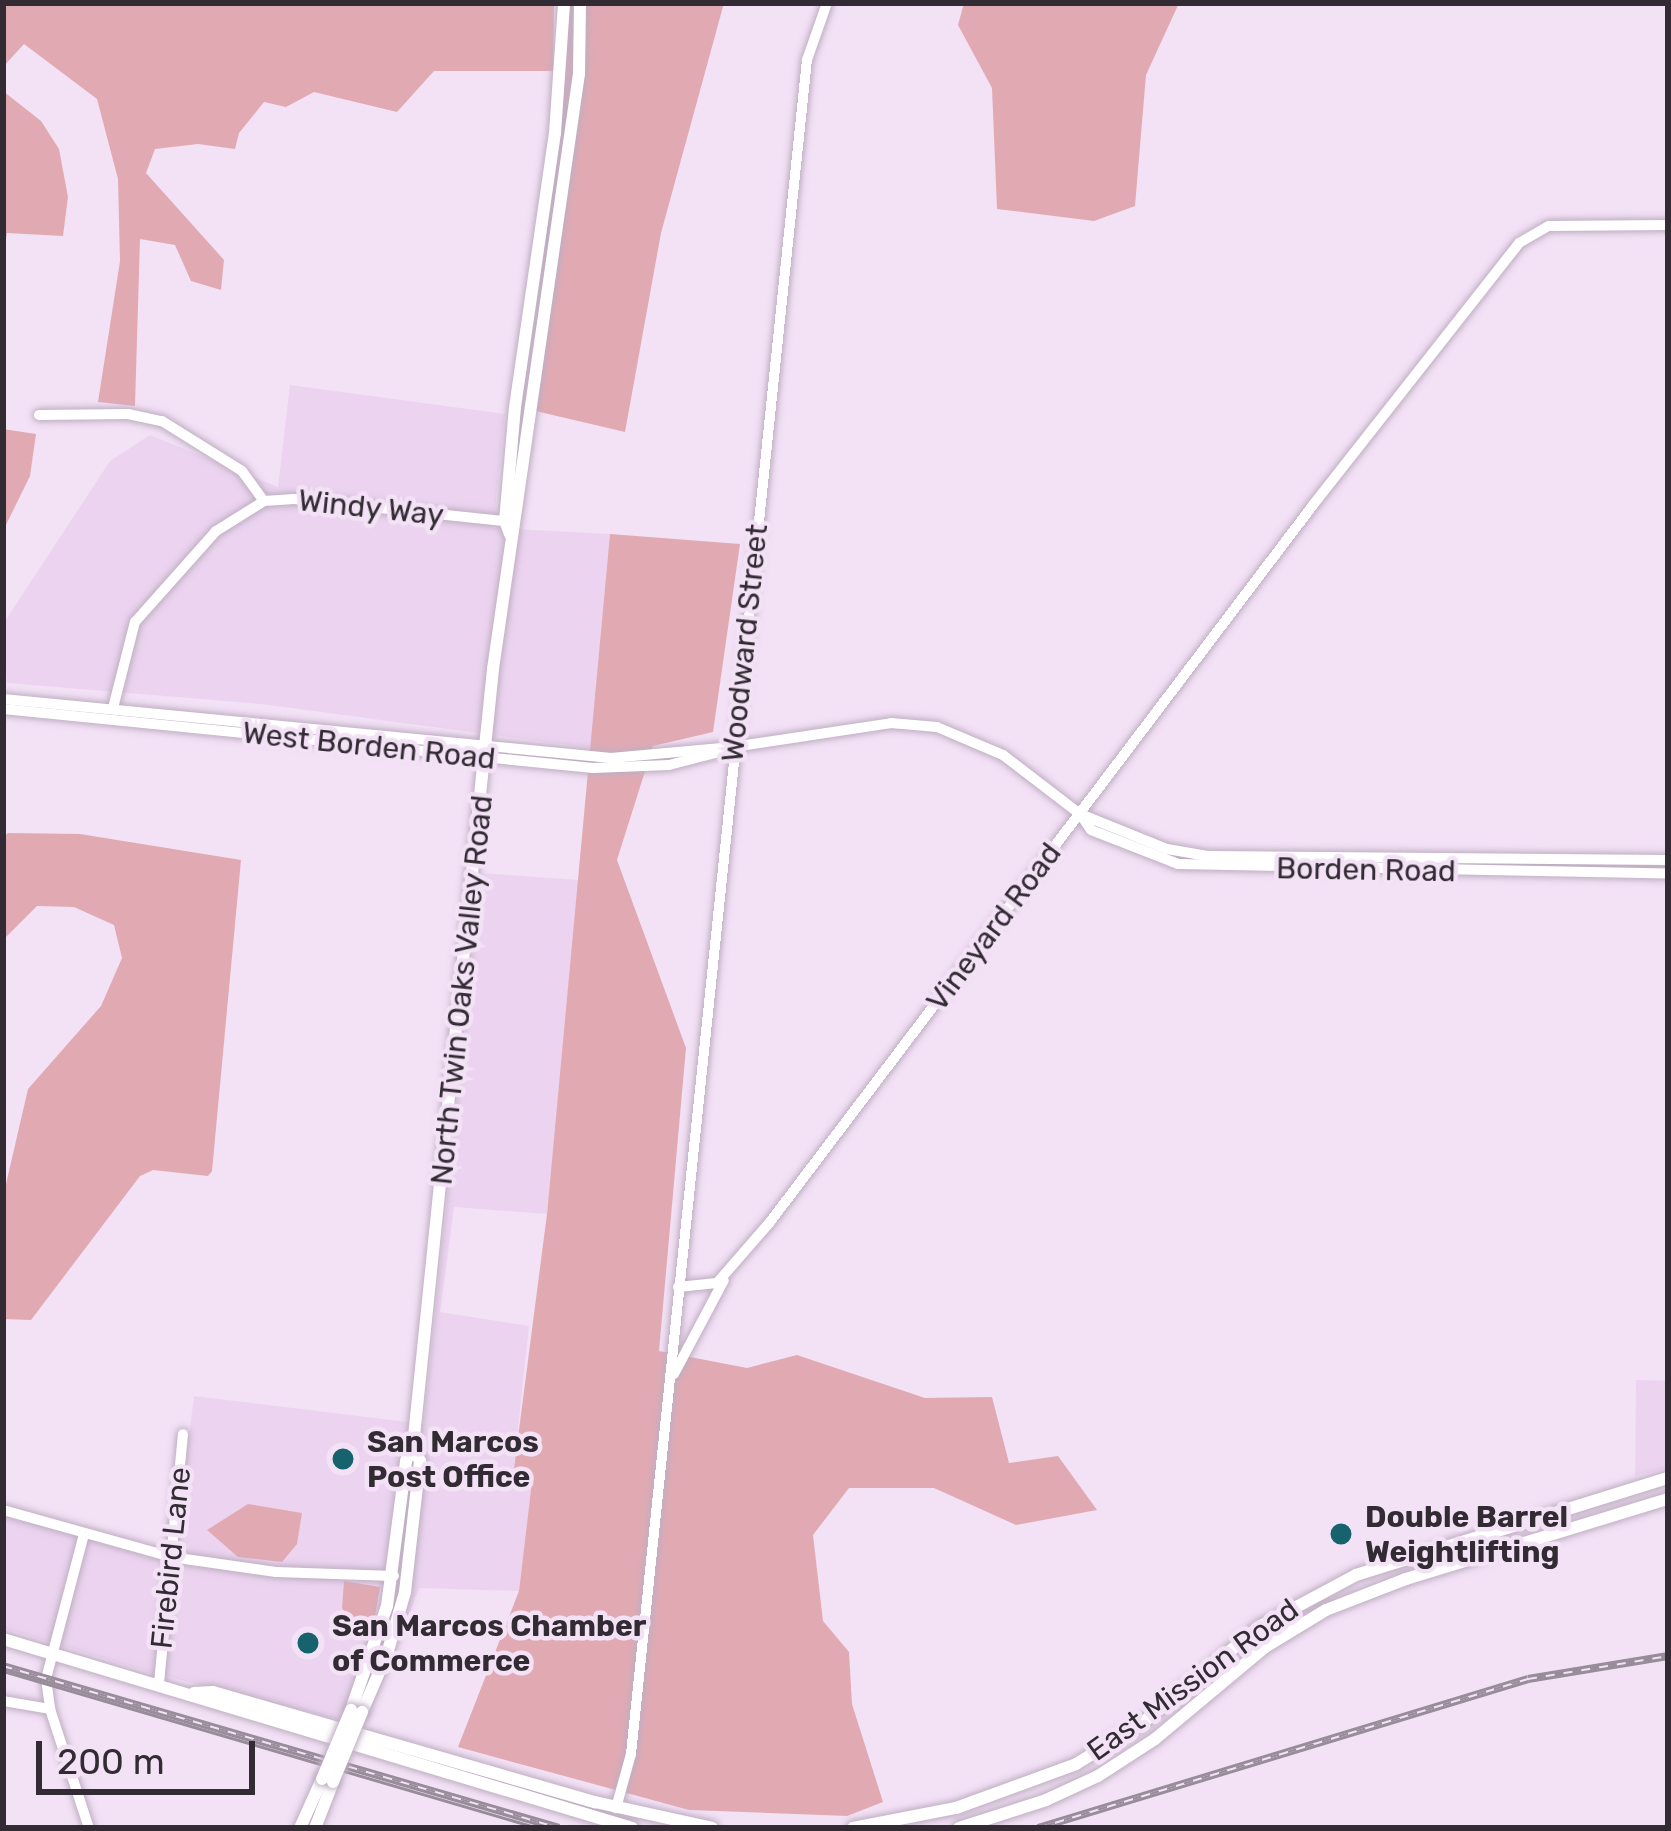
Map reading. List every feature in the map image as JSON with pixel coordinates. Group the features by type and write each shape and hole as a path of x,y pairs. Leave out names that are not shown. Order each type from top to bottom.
{"main road":[{"name":"North Twin Oaks Valley Road","path":"300,1828 357,1711 400,1576 406,1461 413,1446 562,74 564,3"},
{"name":"North Twin Oaks Valley Road","path":"511,526 579,74 580,3"},
{"name":"Woodward Street","path":"678,1287 807,60 827,3"},
{"name":"Vineyard Road","path":"670,1383 726,1276 1519,242 1550,226 1668,225"},
{"name":"Windy Way","path":"39,415 128,414 162,421 242,471 264,502 294,499 511,526"},
{"path":"113,708 136,622 216,531 264,502"},
{"name":"West Borden Road","path":"3,698 486,752"},
{"name":"West Borden Road","path":"3,710 486,752"},
{"name":"Borden Road","path":"486,752 576,761 646,761 891,723 937,727 994,750 1080,814 1149,843 1207,856 1668,860"},
{"name":"Borden Road","path":"1080,814 1091,830 1107,839 1190,866 1668,873"},
{"path":"345,1737 614,1826 632,1754 678,1287 703,1288 726,1276"},
{"name":"Firebird Lane","path":"159,1683 183,1434"},
{"name":"East Mission Road","path":"854,1828 932,1814 1033,1783 1114,1742 1259,1627 1356,1575 1668,1478"},
{"name":"East Mission Road","path":"959,1828 1046,1800 1155,1739 1265,1647 1347,1600 1668,1499"},
{"path":"3,1510 171,1557 276,1572 400,1576"},
{"path":"84,1534 49,1652 50,1708 88,1828"},
{"path":"1347,1600 1345,1592 1356,1575"},
{"path":"1326,1610 1340,1582"},
{"path":"3,1639 193,1693 210,1704 616,1808 712,1828"},
{"path":"1155,1739 1161,1724 1182,1706 1180,1691"},
{"path":"3,1701 50,1708"},
{"name":"North Twin Oaks Valley Road","path":"315,1828 327,1780"}],"shaded area":[{"path":"3,3 554,3 553,71 434,71 397,112 314,92 286,107 264,102 239,133 235,149 198,144 155,149 146,173 224,260 221,290 191,281 175,245 140,239 135,406 98,402 120,261 118,179 97,99 24,44 3,67"},
{"path":"563,3 724,3 661,233 625,432 527,409 564,73"},
{"path":"964,3 1179,3 1146,75 1135,206 1094,221 997,209 992,88 958,25"},
{"path":"3,91 41,121 59,149 68,197 63,236 7,233 3,256"},
{"path":"290,385 505,414 493,528 610,534 591,748 261,704 7,683 3,624 110,461 150,435 278,487"},
{"path":"3,429 36,434 30,476 3,531"},
{"path":"610,534 740,544 713,732 653,746 617,860 686,1048 659,1351 747,1368 797,1355 925,1398 992,1397 1009,1463 1058,1456 1097,1510 1016,1525 934,1488 849,1488 813,1535 823,1621 849,1652 852,1704 883,1802 847,1816 689,1810 458,1747 519,1591 532,1481 513,1476 547,1214"},
{"path":"8,833 80,834 241,860 212,1171 208,1176 153,1170 140,1176 31,1320 3,1319 3,1197 28,1089 101,1006 122,958 114,925 74,907 37,906 3,940 3,837"},
{"path":"481,873 579,880 547,1214 454,1207 440,1312 529,1326 513,1475 532,1480 519,1591 419,1588 365,1726 149,1672 3,1628 3,1511 173,1564 194,1396 424,1424"},
{"path":"1636,1380 1668,1381 1668,1468 1635,1476"},
{"path":"248,1504 302,1513 297,1544 282,1562 238,1557 207,1530"},
{"path":"344,1581 380,1587 374,1622 363,1620 355,1626 342,1608"}],"tram line":[{"path":"3,1671 538,1828"}],"railway":[{"path":"1038,1828 1528,1679 1668,1656"},
{"path":"3,1666 559,1828"}],"place":[{"name":"San Marcos Post Office","path":"343,1459"},
{"name":"Double Barrel Weightlifting","path":"1341,1534"},
{"name":"San Marcos Chamber of Commerce","path":"308,1643"}]}
